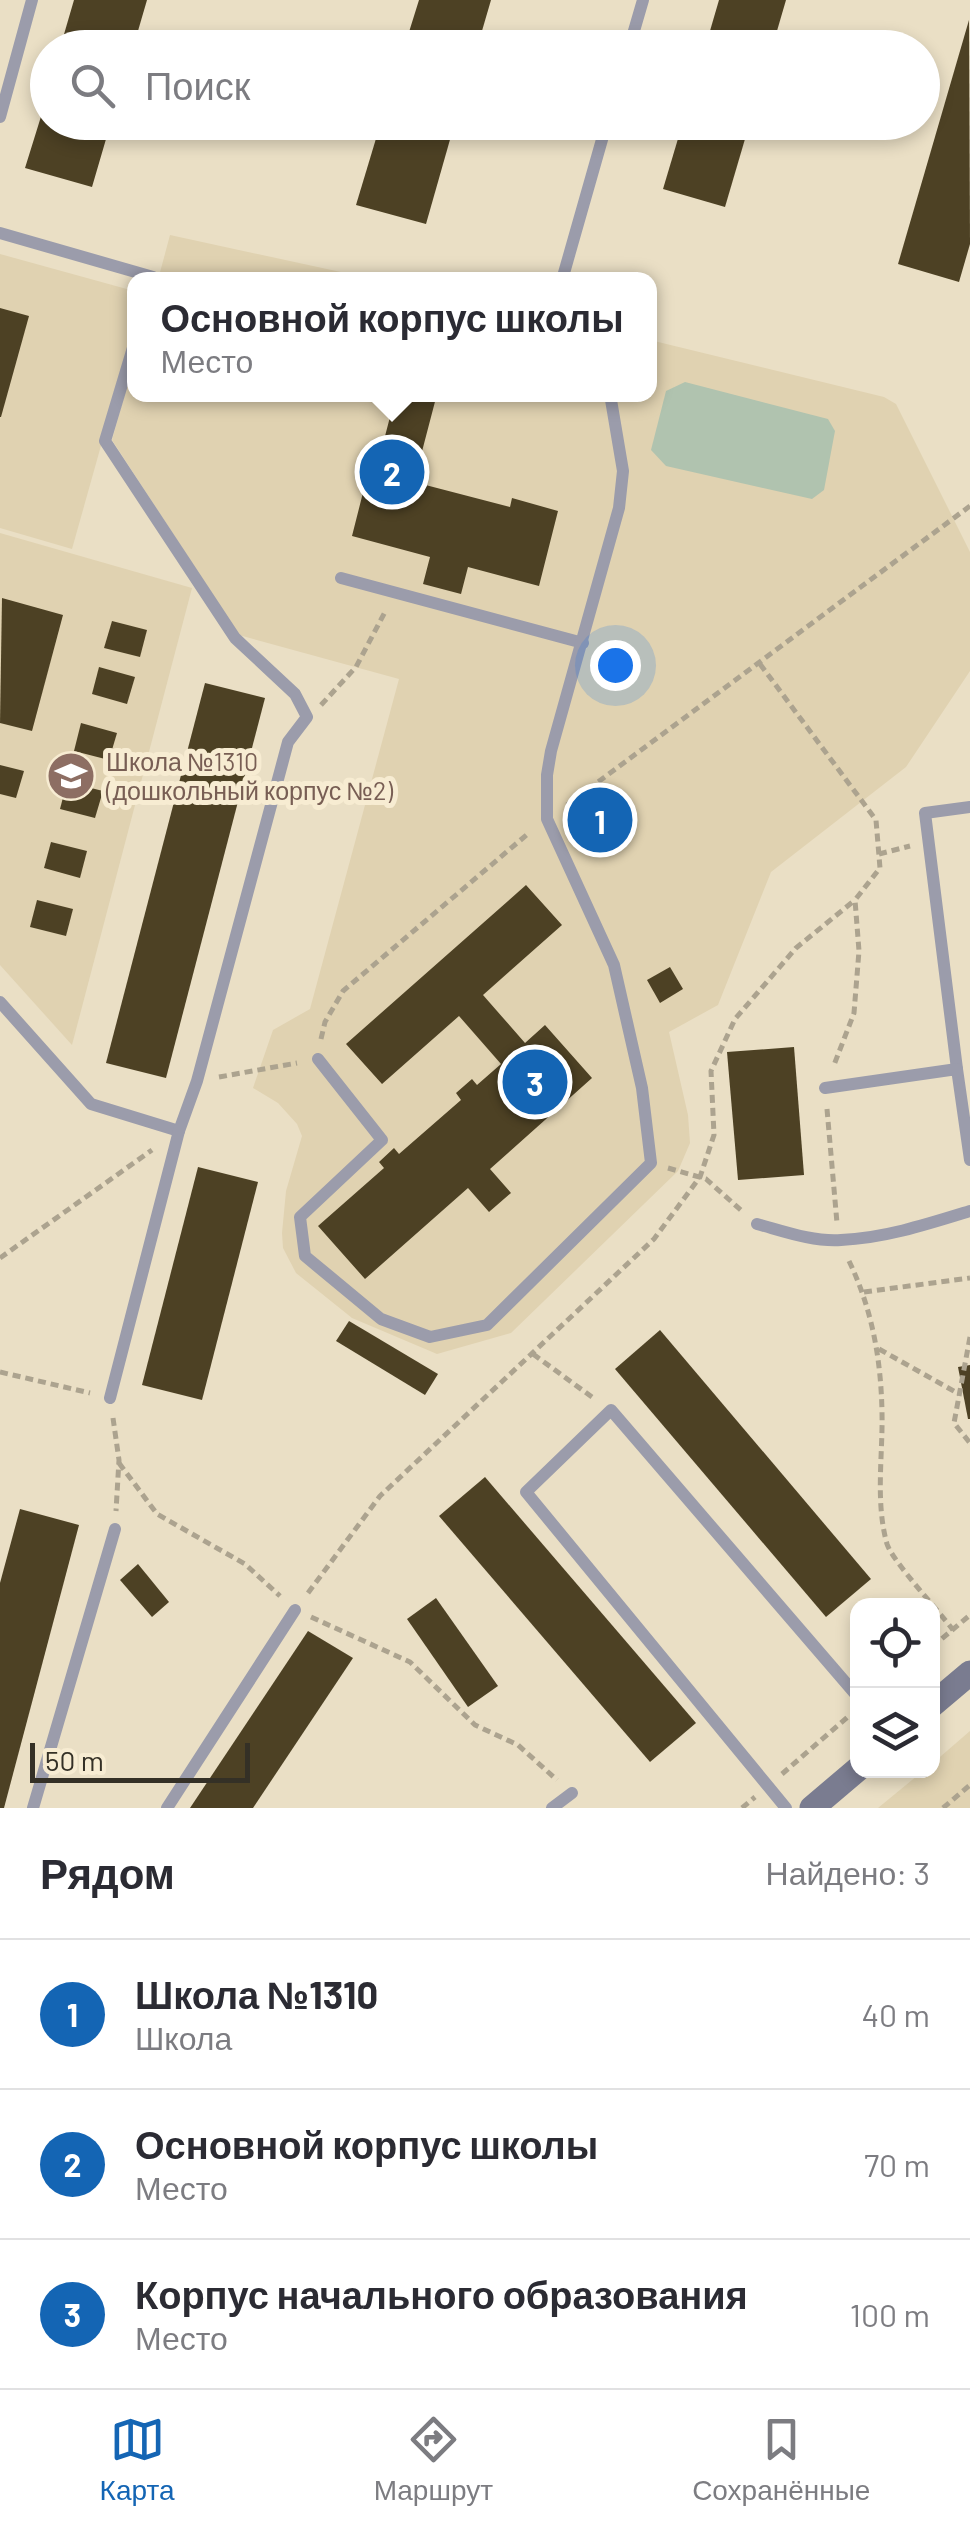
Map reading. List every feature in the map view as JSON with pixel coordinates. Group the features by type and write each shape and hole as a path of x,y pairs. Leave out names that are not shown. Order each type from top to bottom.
{"street":[{"path":"940,1698 970,1673"},
{"path":"812,1808 850,1776"}],"lane":[{"path":"0,117 32,0"},
{"path":"634,30 643,0"},
{"path":"564,272 602,140"},
{"path":"0,233 136,272"},
{"path":"110,1398 179,1130 197,1082 288,742 307,716 296,694 236,638 106,441 127,366"},
{"path":"318,1059 382,1140 300,1217 306,1256 381,1319 430,1338 487,1324 651,1162 642,1088 614,965 547,819 551,751 619,508 623,471 611,402"},
{"path":"341,578 583,643"},
{"path":"970,807 925,813 970,1160"},
{"path":"0,1002 91,1104 179,1130"},
{"path":"825,1088 957,1069"},
{"path":"757,1224 801,1236 838,1240 912,1230 970,1211"},
{"path":"786,1808 526,1492 611,1410 850,1688"},
{"path":"34,1808 115,1529"},
{"path":"167,1808 295,1610"},
{"path":"552,1808 572,1793"}],"path":[{"path":"197,1082 318,1059 324,1022 342,991 547,819 970,506"},
{"path":"307,716 356,667 395,593"},
{"path":"295,1610 380,1496 654,1240 700,1178 714,1134 711,1071 735,1019 796,948 855,900 880,868 876,820 760,664"},
{"path":"879,854 929,841"},
{"path":"855,900 860,952 854,1013 825,1088 838,1240 864,1292 878,1349 882,1411 880,1486 888,1547 953,1630"},
{"path":"0,1258 179,1130"},
{"path":"651,1162 706,1179 757,1224"},
{"path":"864,1292 970,1278"},
{"path":"970,1337 954,1422 970,1444"},
{"path":"878,1349 960,1394"},
{"path":"532,1354 611,1410"},
{"path":"0,1372 110,1398 119,1464 115,1529"},
{"path":"119,1464 157,1514 246,1564 295,1610 410,1662 475,1725 518,1744 572,1793"},
{"path":"940,1641 970,1615"},
{"path":"742,1808 850,1715"},
{"path":"943,1808 970,1785"}],"shaded area":[{"path":"170,235 341,272 160,272"},
{"path":"0,254 127,289 127,353 72,549 0,528"},
{"path":"657,342 884,397 896,404 970,552 970,671 906,767 771,872 718,1005 669,1032 688,1115 690,1143 678,1171 511,1333 437,1354 352,1318 296,1273 283,1248 286,1191 302,1136 297,1124 278,1103 253,1088 273,1030 310,1009 399,679 239,635 112,440 127,386 127,402 657,402"},
{"name":"Школа №1310 (дошкольный корпус №2)","path":"0,533 192,588 72,1045 0,965"},
{"path":"970,1731 970,1808 878,1808 914,1778 940,1778 940,1757"}],"green space":[{"path":"685,382 828,419 835,431 824,490 812,499 666,466 651,450 666,391"}],"building":[{"path":"74,0 147,0 138,30 65,30"},
{"path":"419,0 491,0 482,30 410,30"},
{"path":"719,0 786,0 777,30 710,30"},
{"path":"969,20 970,244 959,282 898,264 934,140 940,140 940,120"},
{"path":"34,140 106,140 92,187 25,168"},
{"path":"376,140 450,140 426,224 356,205"},
{"path":"678,140 745,140 725,207 663,189"},
{"path":"0,308 29,316 1,417 0,417"},
{"path":"394,402 435,402 414,482 510,507 512,498 558,511 539,586 468,567 461,594 423,584 430,557 352,536 371,461 378,463"},
{"path":"2,598 63,615 32,731 0,723"},
{"path":"112,621 147,630 140,657 104,648"},
{"path":"99,667 135,677 127,704 92,694"},
{"path":"205,683 265,698 166,1078 106,1063"},
{"path":"81,723 117,733 109,760 74,751"},
{"path":"0,765 24,771 16,798 0,794"},
{"path":"67,782 103,791 95,818 60,809"},
{"path":"51,842 87,851 80,878 44,868"},
{"path":"526,885 562,925 483,995 525,1043 545,1025 592,1078 490,1169 511,1193 489,1212 468,1188 365,1279 318,1226 384,1168 379,1162 394,1148 399,1154 461,1100 456,1093 472,1079 477,1085 501,1064 459,1016 382,1084 346,1044"},
{"path":"37,900 73,909 66,936 30,927"},
{"path":"670,967 683,989 660,1003 647,980"},
{"path":"794,1047 804,1175 738,1180 727,1052"},
{"path":"198,1167 258,1182 202,1400 142,1385"},
{"path":"349,1321 438,1374 425,1395 336,1341"},
{"path":"660,1330 871,1579 826,1617 615,1369"},
{"path":"970,1365 970,1419 968,1419 958,1367"},
{"path":"485,1477 696,1723 650,1762 439,1516"},
{"path":"20,1509 79,1525 4,1808 0,1808 0,1583"},
{"path":"138,1564 169,1602 152,1617 120,1580"},
{"path":"436,1598 498,1686 468,1707 407,1619"},
{"path":"308,1631 353,1658 253,1808 190,1808"}],"place":[{"name":"Основной корпус школы","path":"392,472"},
{"name":"Школа №1310 (дошкольный корпус №2)","path":"71,776"},
{"name":"Школа №1310","path":"600,820"},
{"name":"Корпус начального образования","path":"535,1082"}]}
